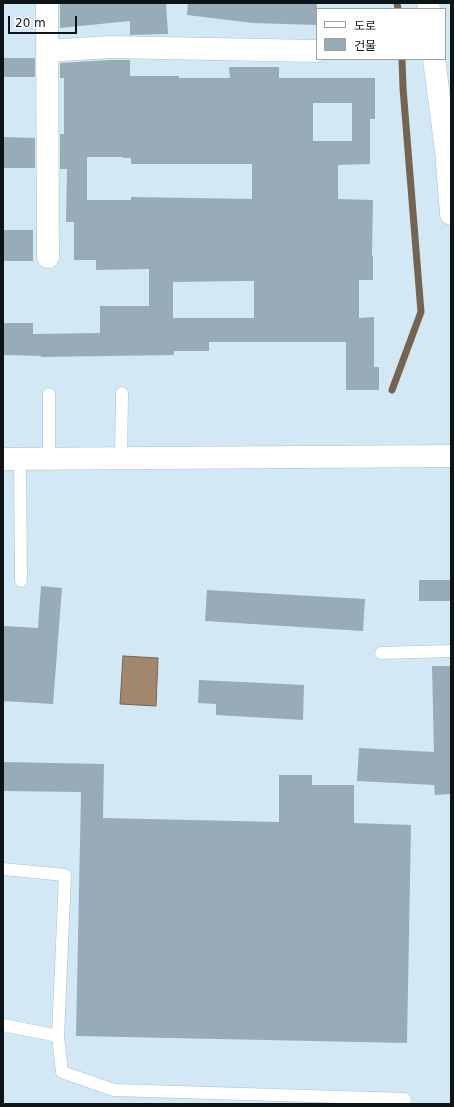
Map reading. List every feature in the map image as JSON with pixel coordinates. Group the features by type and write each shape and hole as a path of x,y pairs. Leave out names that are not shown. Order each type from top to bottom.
{"street":[{"path":"47,3 48,257"},
{"path":"47,51 110,47 316,51"},
{"path":"434,60 448,149 451,214"},
{"path":"12,459 451,456"}],"lane":[{"path":"121,458 122,393"},
{"path":"49,394 50,458"},
{"path":"12,459 21,581"},
{"path":"381,653 451,651"},
{"path":"3,869 65,875 58,1036 62,1072 114,1090 405,1099"},
{"path":"3,1025 58,1036"}],"shaded area":[{"path":"123,656 158,658 156,706 120,704"}],"building":[{"path":"60,3 166,3 168,34 130,35 130,21 60,28"},
{"path":"188,3 317,3 316,25 253,23 187,15"},
{"path":"3,58 35,58 35,77 3,77"},
{"path":"130,60 130,76 230,78 229,67 279,67 279,78 375,78 375,119 370,119 370,164 338,165 338,199 373,200 373,280 359,280 359,318 374,317 374,367 379,367 379,390 346,390 346,342 209,342 209,351 174,351 174,355 41,357 3,355 3,323 33,323 33,334 100,333 100,306 149,306 149,269 96,270 96,260 74,260 74,222 66,222 67,169 60,169 60,134 64,134 64,78 60,78 60,63","holes":["313,103 352,103 352,141 313,141","87,157 131,158 131,164 252,164 252,199 131,197 131,200 87,200","254,281 254,318 173,318 173,282"]},
{"path":"3,137 35,138 35,168 3,168"},
{"path":"3,230 33,230 33,261 3,261"},
{"path":"419,580 451,580 451,601 419,601"},
{"path":"41,586 62,588 53,704 3,701 3,626 38,628"},
{"path":"207,590 365,599 363,631 205,621"},
{"path":"432,666 451,666 451,794 435,795 434,785 357,781 359,748 434,752"},
{"path":"199,680 304,685 303,720 216,715 216,704 198,703"},
{"path":"3,762 104,764 103,818 279,822 279,775 312,775 312,785 354,785 354,823 411,825 407,1043 76,1036 81,792 3,791"}],"waterway":[{"path":"397,3 398,8"},
{"path":"392,390 421,312 402,60"}]}
